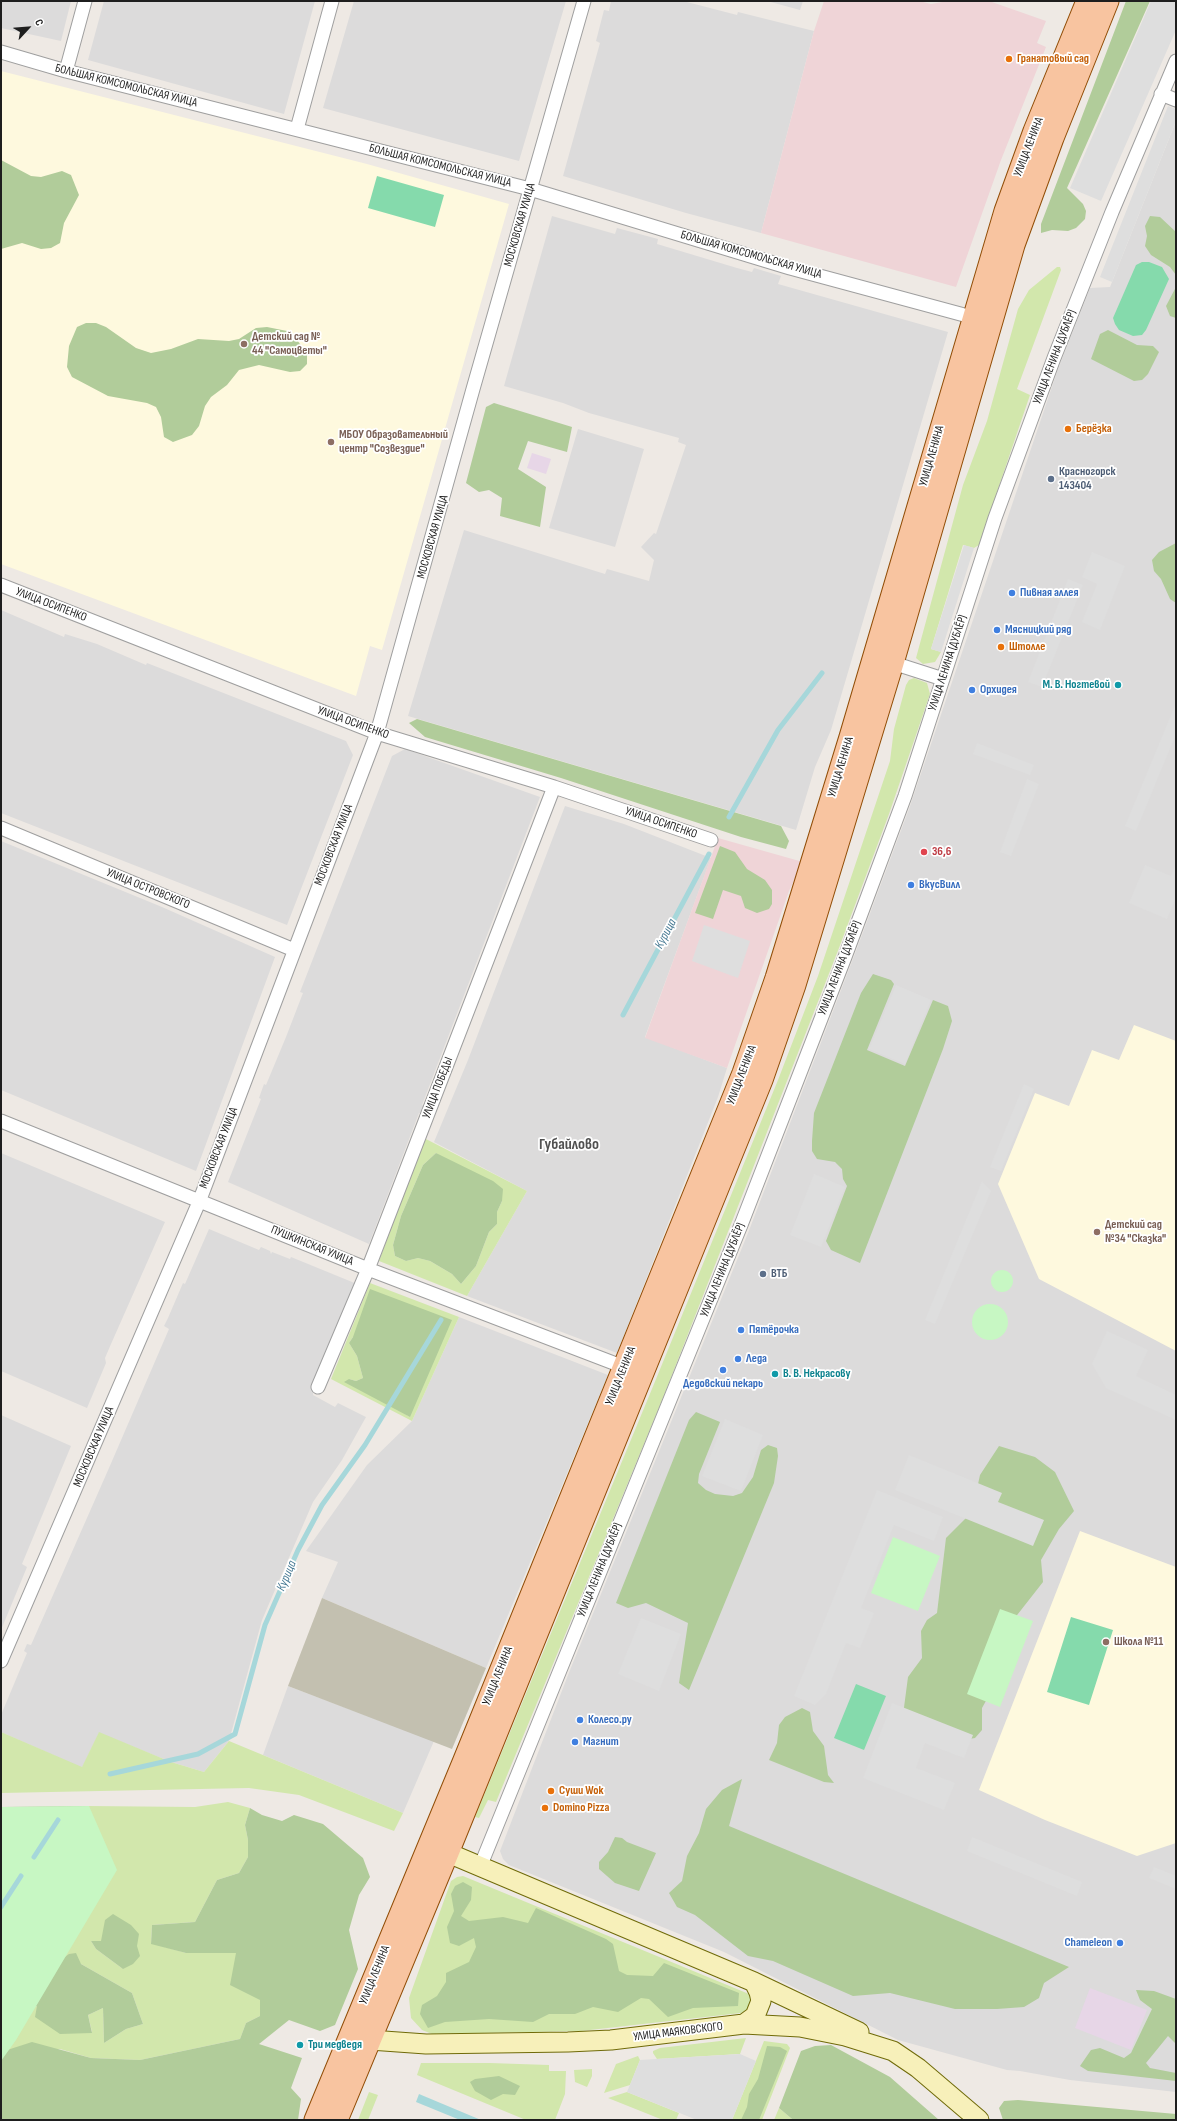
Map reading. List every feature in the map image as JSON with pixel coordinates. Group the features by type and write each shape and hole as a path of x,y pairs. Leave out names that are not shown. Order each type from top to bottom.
{"main road":[{"name":"УЛИЦА ЛЕНИНА","path":"315,2120 361,2036 448,1853 762,1080 795,985 893,663 982,319 1008,203 1034,131 1087,1"},
{"name":"УЛИЦА ЛЕНИНА","path":"336,2120 361,2036 429,1845 743,1073 774,985 854,723 982,319 1014,245 1037,181 1108,1"}],"street":[{"path":"66,71 85,1"},
{"path":"298,129 332,1"},
{"name":"МОСКОВСКАЯ УЛИЦА","path":"1,1661 199,1202 377,733 584,1"},
{"name":"БОЛЬШАЯ КОМСОМОЛЬСКАЯ УЛИЦА","path":"1,52 66,71 530,189 790,268 982,319"},
{"name":"УЛИЦА ЛЕНИНА (ДУБЛЁР)","path":"480,1866 741,1225 902,804 995,518 1054,358 1161,94 1176,61"},
{"path":"1161,94 1176,100"},
{"name":"УЛИЦА ОСИПЕНКО","path":"1,586 377,733 554,787 711,840"},
{"path":"893,663 943,679"},
{"name":"УЛИЦА ПОБЕДЫ","path":"318,1387 368,1269 554,787"},
{"name":"УЛИЦА ОСТРОВСКОГО","path":"1,828 294,950"},
{"name":"ПУШКИНСКАЯ УЛИЦА","path":"1,1121 368,1269 624,1367"},
{"path":"429,1845 754,1982 849,2026 893,2051"},
{"path":"744,2024 755,2016 761,2001 759,1992 754,1982"},
{"name":"УЛИЦА МАЯКОВСКОГО","path":"361,2036 426,2044 568,2042 611,2040 744,2024 800,2027 830,2033 893,2051 918,2068 979,2120"}],"shaded area":[{"path":"1,1 71,1 61,41 1,28"},
{"path":"104,1 315,1 284,114 88,60"},
{"path":"354,1 566,1 519,161 323,108"},
{"path":"611,1 683,1 737,15 738,12 814,31 761,233 686,213 563,176 600,43 596,41 604,10 609,11"},
{"path":"767,1 803,1 800,10"},
{"path":"824,1 919,1 931,4 948,1 989,1 1046,21 1037,43 1046,47 1001,160 956,287 761,233 814,31"},
{"path":"1151,1 1176,1 1176,30 1101,201 1070,188"},
{"name":"Детский сад № 44 \"Самоцветы\"","path":"1,71 367,164 509,204 382,650 370,646 356,696 1,564"},
{"path":"1168,106 1176,109 1176,121 1112,282 1100,277"},
{"path":"1176,121 1176,2092 1070,2080 1007,2070 898,2040 724,1952 509,1865 503,1859 500,1851 570,1670 748,1233 856,951 909,809 1058,369 1090,288 1110,287"},
{"path":"552,216 615,234 617,228 658,239 657,244 752,272 754,268 781,276 778,284 948,332 831,730 815,767 796,830 408,716 464,530 605,574 607,569 649,581 654,560 641,547 654,533 656,534 686,445 678,442 679,438 589,413 563,403 504,386"},
{"path":"578,429 644,449 615,547 549,528"},
{"path":"532,453 551,459 546,474 527,468"},
{"path":"964,545 974,548 941,652 931,649"},
{"path":"1092,552 1125,566 1100,630 1082,622 1097,584 1082,577"},
{"path":"1068,579 1083,585 1042,687 1028,682"},
{"path":"1,610 64,637 65,634 97,644 146,665 147,663 346,741 353,755 287,925 1,813"},
{"path":"1176,703 1176,734 1136,831 1125,826"},
{"path":"977,743 1034,765 1030,775 973,754"},
{"path":"405,749 540,797 422,1105 426,1107 422,1114 419,1113 369,1244 228,1182 261,1099 259,1098 264,1084 266,1085 303,993 300,992 392,756"},
{"path":"1027,779 1039,784 1011,856 1000,852"},
{"path":"565,806 624,824 711,858 645,1037 727,1068 718,1097 617,1353 467,1296 527,1191 434,1142 468,1060"},
{"path":"718,838 803,862 789,891 727,1068 645,1038"},
{"path":"1,841 162,907 275,957 196,1171 1,1090"},
{"path":"1176,864 1176,898 1167,919 1129,903 1145,865 1171,876"},
{"path":"704,925 750,941 738,978 692,961"},
{"path":"896,985 931,1000 905,1064 869,1049"},
{"name":"Детский сад №34 \"Сказка\"","path":"1134,1025 1176,1041 1176,1351 1039,1279 998,1184 1035,1093 1069,1106 1092,1050 1119,1060"},
{"path":"1024,1084 1034,1089 1001,1171 990,1167"},
{"path":"1,1153 165,1222 105,1358 106,1363 87,1408 1,1371"},
{"path":"814,1174 845,1187 821,1247 790,1235"},
{"path":"982,1181 991,1191 935,1324 925,1320"},
{"path":"209,1229 259,1250 261,1247 270,1251 271,1254 272,1252 290,1259 291,1257 357,1284 315,1382 313,1395 335,1407 338,1403 366,1417 342,1460 313,1502 262,1620 229,1741 204,1772 171,1762 99,1733 82,1768 1,1732 1,1715 27,1653 24,1651 27,1644 31,1645 109,1468 169,1329 164,1326 183,1283 185,1284"},
{"path":"459,1317 608,1375 486,1668 322,1598 338,1562 306,1551 367,1465 412,1421"},
{"path":"1107,1331 1148,1350 1136,1376 1176,1395 1176,1420 1106,1388 1092,1364"},
{"path":"1,1415 71,1446 22,1564 27,1567 1,1630"},
{"path":"725,1419 763,1435 741,1491 702,1476"},
{"path":"909,1455 1002,1493 998,1502 1044,1520 1033,1546 895,1490"},
{"path":"877,1490 943,1517 934,1541 894,1525 861,1608 874,1613 860,1648 846,1643 826,1694 815,1705 794,1696"},
{"name":"Школа №11","path":"1080,1531 1176,1567 1176,1843 1137,1856 1045,1820 979,1790"},
{"path":"322,1598 486,1668 452,1749 288,1686"},
{"path":"641,1618 681,1634 659,1691 618,1674"},
{"path":"288,1686 434,1741 403,1813 263,1755"},
{"path":"892,1703 973,1735 964,1758 925,1743 916,1768 955,1783 944,1810 863,1778"},
{"path":"972,1837 1082,1882 1077,1896 967,1851"},
{"path":"1154,1867 1176,1876 1176,1889 1149,1878"},
{"path":"1090,1988 1147,2010 1131,2050 1075,2028"},
{"path":"740,2054 756,2061 732,2120 697,2120 627,2092 640,2060"}],"green space":[{"path":"1126,1 1150,1 1067,188 1083,204 1086,211 1085,219 1076,228 1068,231 1052,230 1041,233 1041,224"},
{"path":"1,160 31,176 41,177 62,171 71,175 79,195 64,223 60,243 51,248 41,249 22,243 1,249"},
{"path":"377,176 444,195 435,227 368,208"},
{"path":"1150,216 1160,217 1176,232 1176,275 1170,267 1151,255 1145,246 1147,236 1145,226"},
{"path":"1142,262 1149,262 1162,267 1169,279 1146,330 1142,335 1133,336 1119,330 1113,318 1136,265"},
{"path":"1057,267 1060,267 1061,270 1017,389 1030,395 979,545 974,548 963,545 931,649 941,652 935,662 923,664 916,658 963,485 987,421 1018,309 1029,290"},
{"path":"1176,287 1176,318 1170,316 1166,306"},
{"path":"86,323 96,323 106,327 136,348 151,353 171,349 198,339 229,341 239,339 256,328 267,327 287,331 295,337 307,354 307,364 300,371 290,372 259,365 239,370 227,385 211,397 205,406 199,426 192,435 173,442 164,437 161,417 156,407 147,403 108,396 72,377 67,367 69,346 77,327"},
{"path":"1108,330 1137,345 1153,346 1159,352 1148,374 1142,380 1134,381 1091,359 1100,334"},
{"path":"494,403 572,427 567,452 528,441 518,469 546,487 540,527 500,516 502,498 489,490 479,492 466,483 486,407"},
{"path":"1176,543 1176,603 1170,599 1161,579 1154,571 1152,560 1159,552"},
{"path":"914,678 927,683 930,694 889,814 839,948 663,1398 496,1802 488,1800 479,1818 475,1817 778,1080 818,976 890,761 894,729 906,685 909,680"},
{"path":"417,719 781,826 789,841 786,849 741,837 561,778 425,737 409,723"},
{"path":"720,846 735,852 747,869 765,880 772,890 772,904 769,909 757,913 745,908 741,896 723,890 713,919 695,913"},
{"path":"873,974 891,980 894,984 867,1050 905,1066 933,1000 948,1006 952,1021 943,1049 860,1263 831,1250 826,1241 847,1186 843,1179 842,1169 835,1162 817,1159 812,1151 812,1141 814,1113 861,993"},
{"path":"424,1138 527,1191 467,1296 379,1261","holes":["436,1153 502,1201 497,1212 497,1224 489,1232 476,1266 461,1284 452,1274 430,1261 418,1258 406,1261 395,1256 393,1245 401,1216 423,1165"]},
{"path":"436,1153 493,1181 503,1189 502,1201 497,1212 497,1224 489,1232 476,1266 461,1284 452,1274 430,1261 418,1258 406,1261 395,1256 393,1245 401,1216 423,1165"},
{"path":"1002,1270 1010,1273 1013,1281 1010,1289 1002,1292 994,1289 991,1281 994,1273"},
{"path":"370,1283 459,1317 412,1421 331,1379","holes":["353,1337 410,1417 349,1379 356,1381 363,1378 357,1356 349,1343"]},
{"path":"370,1289 452,1320 410,1417 344,1382 349,1379 356,1381 363,1378 357,1356 349,1343 353,1337"},
{"path":"994,1304 1003,1309 1007,1315 1007,1329 1003,1335 994,1340 986,1340 977,1335 973,1329 972,1318 977,1309 983,1305"},
{"path":"696,1412 720,1422 699,1474 698,1483 706,1490 715,1494 733,1496 742,1493 753,1477 761,1450 768,1445 777,1448 778,1456 774,1483 689,1690 679,1683 688,1623 646,1603 628,1608 616,1603 689,1420"},
{"path":"999,1446 1035,1457 1055,1472 1074,1511 1059,1529 1041,1560 1043,1582 1014,1619 1011,1656 982,1708 982,1730 975,1738 963,1740 903,1715 908,1677 922,1658 921,1631 927,1620 937,1613 946,1538 972,1512 980,1475"},
{"path":"893,1537 940,1556 918,1611 871,1593"},
{"path":"1000,1609 1033,1621 1000,1707 967,1694"},
{"path":"1071,1617 1113,1630 1089,1705 1047,1692"},
{"path":"856,1684 886,1696 864,1750 834,1738"},
{"path":"802,1708 810,1712 813,1731 824,1746 828,1775 834,1783 824,1782 769,1760 777,1743 779,1725 785,1717"},
{"path":"1,1732 82,1767 99,1732 171,1762 204,1772 229,1741 403,1813 394,1831 299,1795 249,1788 1,1793"},
{"path":"742,1779 729,1826 1069,1967 1044,1983 1039,1998 1024,2007 997,2009 955,2009 890,1993 853,1996 773,1961 748,1956 695,1915 677,1907 669,1893 682,1881 687,1856 699,1833 706,1809 722,1790"},
{"path":"228,1802 250,1808 245,1825 248,1840 248,1857 239,1873 217,1880 195,1922 152,1925 151,1943 186,1953 236,1953 260,2000 260,2016 246,2023 240,2039 140,2060 91,2058 60,2049 1,2052 1,2003 26,2011 37,2006 92,2032 88,2015 103,2008 104,2043 126,2029 143,2024 132,1993 81,1964 62,1959 60,1844 89,1806 195,1807","holes":["91,1941 101,1941 123,1969 96,1949"]},
{"path":"89,1806 60,1844 62,1959 69,1954 76,1953 81,1964 132,1993 143,2024 126,2029 104,2043 103,2008 88,2015 92,2033 60,2034 35,2017 37,2006 26,2011 1,1807"},
{"path":"89,1806 117,1870 16,2040 1,2061 1,1807"},
{"path":"250,1808 262,1815 282,1821 294,1815 323,1824 363,1858 370,1877 359,1895 349,1930 358,1969 335,2025 320,2031 289,2020 259,2044 302,2058 291,2088 301,2099 298,2120 1,2120 1,2052 32,2042 91,2058 140,2060 240,2039 246,2023 260,2016 260,2000 230,1985 236,1953 186,1953 151,1944 152,1925 195,1922 217,1880 239,1873 248,1857 248,1840 245,1825"},
{"path":"615,1837 622,1838 627,1842 656,1853 639,1891 615,1883 599,1869 599,1862 608,1852"},
{"path":"463,1876 749,1994 752,1999 750,2009 741,2013 581,2031 432,2034 422,2030 411,2018 409,1998 451,1881 457,1877"},
{"path":"463,1882 472,1887 471,1900 461,1916 469,1921 503,1917 528,1923 536,1908 606,1939 613,1944 619,1971 627,1975 653,1976 664,1963 739,1993 738,2006 693,2008 668,2017 649,1999 641,1998 618,2012 593,2007 575,2014 549,2014 533,2022 489,2019 445,2022 428,2028 420,2014 422,2005 437,1996 446,1982 446,1973 469,1962 476,1947 474,1938 459,1946 450,1943 447,1927 454,1911 451,1894 455,1886"},
{"path":"113,1914 131,1925 139,1934 137,1946 140,1956 133,1964 123,1969 96,1949 91,1941 101,1941 105,1920"},
{"path":"1136,1990 1154,1991 1176,1999 1176,2044 1168,2036 1146,2063 1150,2068 1176,2073 1176,2081 1088,2071 1080,2066 1091,2050 1100,2048 1124,2058 1131,2053 1152,2009 1140,2000"},
{"path":"746,2038 740,2054 657,2059 653,2053 653,2051 660,2048"},
{"path":"764,2041 787,2044 790,2048 762,2120 732,2120"},
{"path":"831,2045 890,2077 939,2120 792,2119 779,2108 801,2051 815,2046"},
{"path":"767,2046 780,2047 787,2051 759,2120 741,2120 747,2107 749,2094 758,2079"},
{"path":"638,2056 640,2060 630,2085 604,2093 616,2064"},
{"path":"421,2063 549,2065 549,2071 566,2071 565,2094 555,2120 526,2120 417,2075"},
{"path":"592,2069 592,2076 587,2087 575,2082 574,2070"},
{"path":"499,2076 520,2086 515,2095 503,2094 491,2100 475,2091 470,2082 475,2079"},
{"path":"369,2092 378,2095 368,2120 358,2120"},
{"path":"627,2092 679,2113 676,2120 663,2120 608,2098"},
{"path":"1018,2100 1176,2114 1176,2120 1003,2120 999,2108 1004,2101"},
{"path":"779,2108 792,2119 799,2120 774,2120"}],"water":[{"path":"419,2094 481,2120 460,2120 416,2102"}],"waterway":[{"name":"Курица","path":"729,817 778,730 822,673"},
{"name":"Курица","path":"623,1015 709,854"},
{"name":"Курица","path":"110,1774 198,1754 235,1734 265,1625 298,1550 322,1505 365,1445 441,1320"},
{"name":"Курица","path":"34,1857 58,1820"},
{"name":"Курица","path":"1,1907 21,1876"}],"place":[{"name":"Гранатовый сад","path":"1009,59"},
{"name":"Детский сад № 44 \"Самоцветы\"","path":"244,344"},
{"name":"Берёзка","path":"1068,429"},
{"name":"МБОУ Образовательный центр \"Созвездие\"","path":"331,442"},
{"name":"Красногорск 143404","path":"1051,479"},
{"name":"Пивная аллея","path":"1012,593"},
{"name":"Мясницкий ряд","path":"997,630"},
{"name":"Штолле","path":"1001,647"},
{"name":"М. В. Ногтевой","path":"1118,685"},
{"name":"Орхидея","path":"972,690"},
{"name":"36,6","path":"924,852"},
{"name":"ВкусВилл","path":"911,885"},
{"name":"Детский сад №34 \"Сказка\"","path":"1097,1232"},
{"name":"ВТБ","path":"763,1274"},
{"name":"Пятёрочка","path":"741,1330"},
{"name":"Леда","path":"738,1359"},
{"name":"Дедовский пекарь","path":"723,1370"},
{"name":"В. В. Некрасову","path":"775,1374"},
{"name":"Школа №11","path":"1106,1642"},
{"name":"Колесо.ру","path":"580,1720"},
{"name":"Магнит","path":"575,1742"},
{"name":"Суши Wok","path":"551,1791"},
{"name":"Domino Pizza","path":"545,1808"},
{"name":"Chameleon","path":"1120,1943"},
{"name":"Три медведя","path":"300,2045"}],"district":[{"name":"Губайлово","path":"569,1145"}]}
